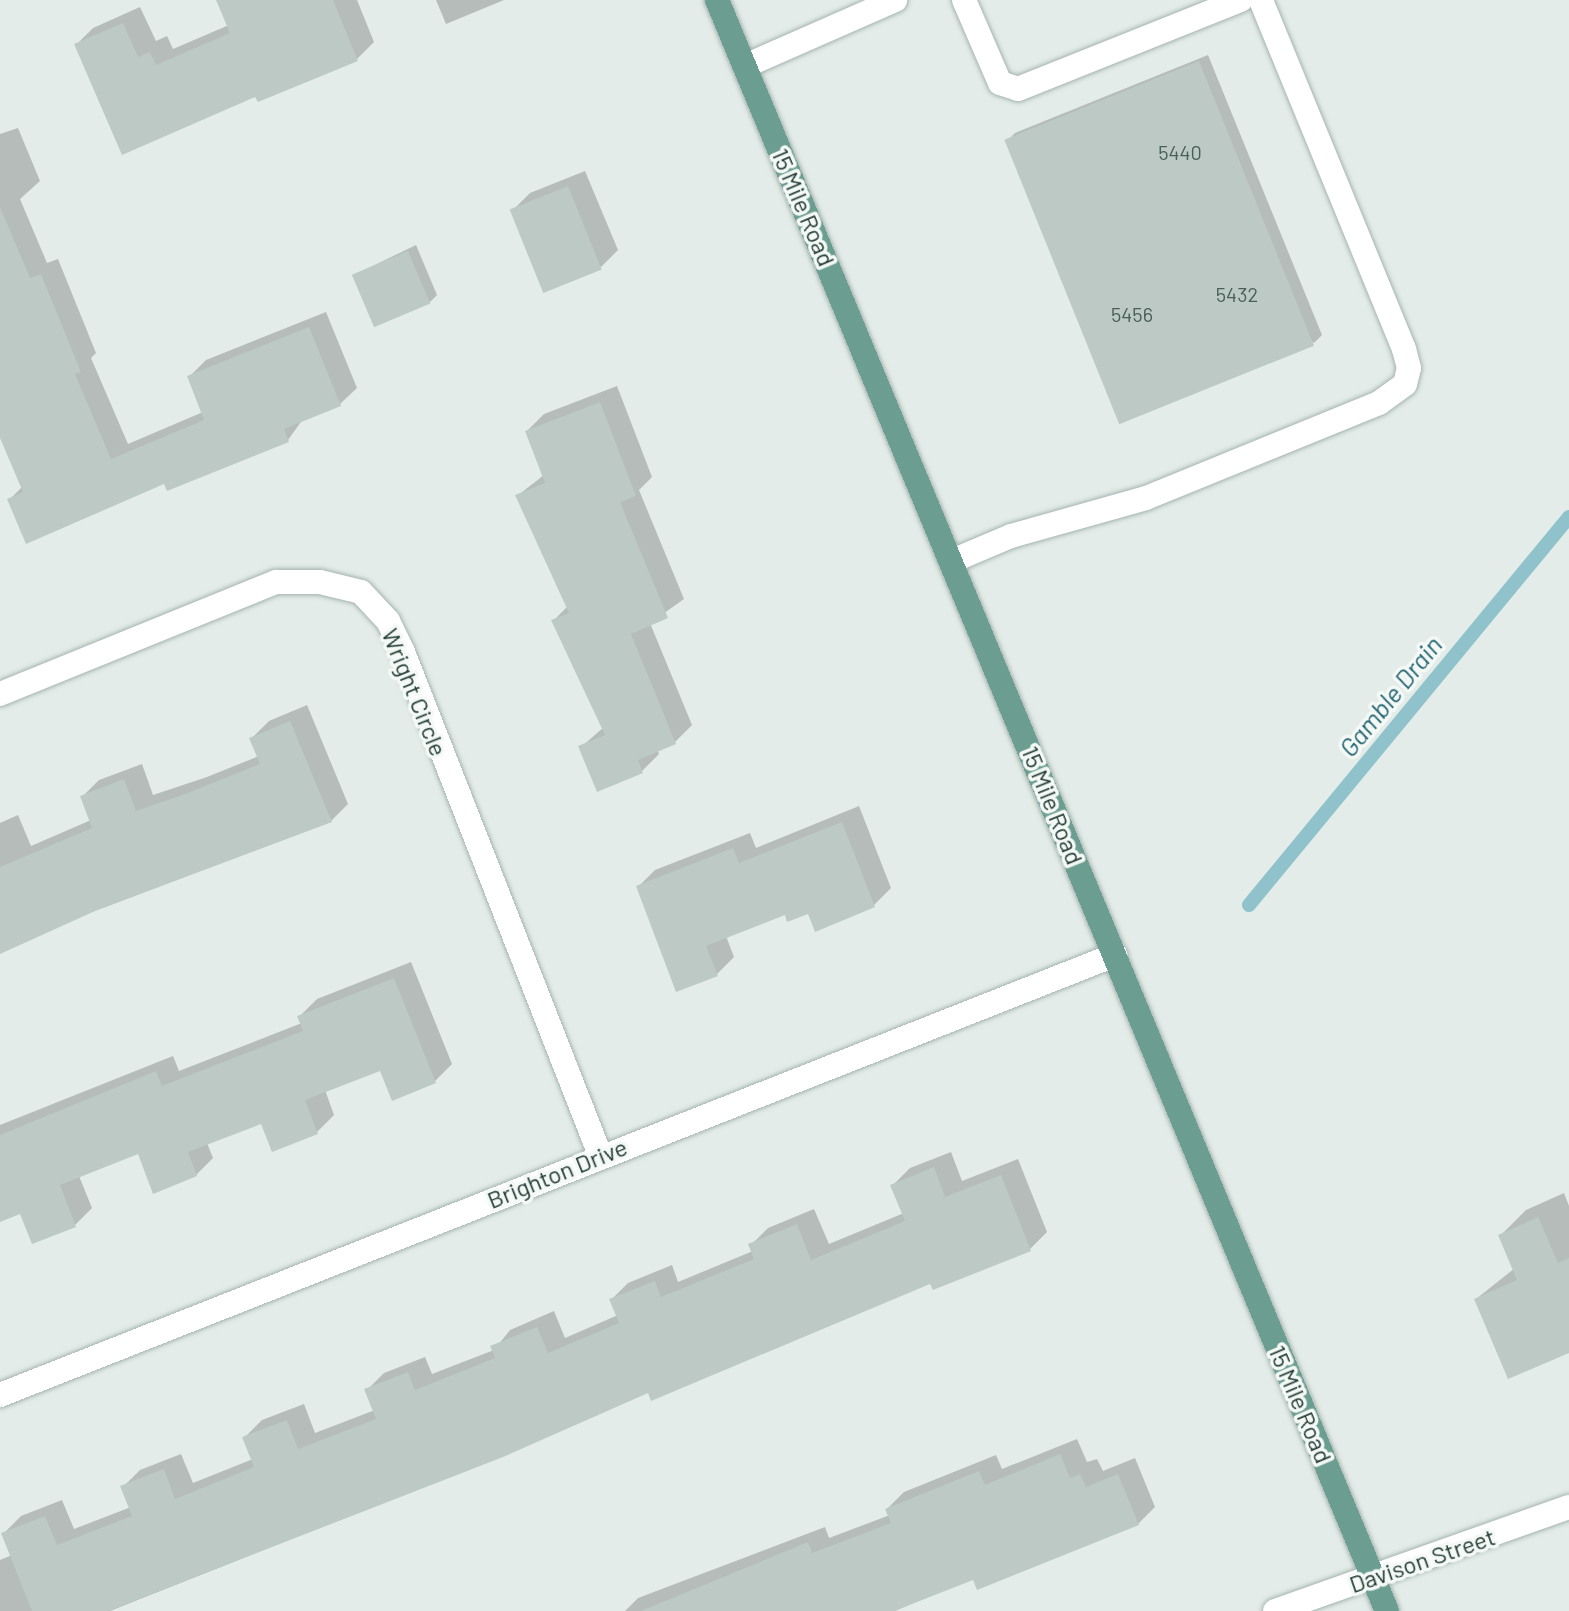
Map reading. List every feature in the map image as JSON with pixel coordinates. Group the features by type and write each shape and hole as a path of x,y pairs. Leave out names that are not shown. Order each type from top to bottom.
{"main road":[{"name":"15 Mile Road","path":"717,0 1387,1611"}],"street":[{"path":"745,66 895,0"},
{"path":"964,0 1000,83 1018,89 1241,0"},
{"path":"952,561 1011,536 1146,498 1379,403 1405,384 1409,368 1404,349 1261,0"},
{"name":"Wright Circle","path":"0,694 276,582 320,582 361,592 388,621 403,652 600,1155"},
{"name":"Brighton Drive","path":"0,1395 600,1155 1115,955"},
{"name":"Davison Street","path":"1275,1611 1569,1507"}],"building":[{"path":"216,0 333,0 358,61 258,102 255,97 122,155 74,44 123,23 138,57 150,52 156,65 230,33"},
{"path":"1199,61 1314,346 1119,424 1004,140"},
{"path":"568,186 602,269 543,293 510,210"},
{"path":"0,207 30,278 41,274 81,372 75,374 111,459 204,420 187,376 309,327 341,406 284,429 289,442 167,491 164,484 26,544 7,499 23,492 0,438"},
{"path":"408,251 430,303 374,327 352,275"},
{"path":"600,402 636,496 620,502 668,618 631,634 676,744 638,760 643,773 597,792 578,746 605,735 551,620 569,613 515,495 545,483 525,431"},
{"path":"290,721 332,822 95,911 0,954 0,867 92,828 80,796 124,779 136,811 188,793 260,764 249,738"},
{"path":"842,822 875,907 815,932 808,914 787,922 785,915 706,946 718,976 676,992 636,886 733,848 739,863"},
{"path":"394,978 436,1083 392,1101 380,1071 305,1100 318,1134 272,1152 261,1124 188,1152 197,1176 153,1194 138,1154 60,1185 76,1227 32,1244 20,1214 0,1222 0,1135 156,1071 162,1086 303,1031 297,1016"},
{"path":"934,1167 945,1197 1001,1175 1031,1251 933,1290 930,1284 651,1401 648,1393 503,1457 108,1611 32,1611 1,1533 45,1516 57,1545 132,1516 120,1486 164,1469 175,1499 254,1467 242,1437 287,1420 298,1449 376,1419 364,1389 408,1372 415,1390 495,1358 490,1346 537,1327 548,1353 619,1323 609,1299 655,1281 661,1297 754,1259 748,1244 797,1224 811,1260 905,1221 890,1185"},
{"path":"1538,1217 1558,1263 1569,1258 1569,1353 1508,1379 1474,1299 1517,1280 1498,1235"},
{"path":"1060,1454 1070,1478 1080,1474 1086,1487 1118,1474 1139,1525 977,1590 973,1580 894,1611 641,1611 808,1542 812,1553 891,1523 885,1509 979,1471 985,1485"}],"waterway":[{"name":"Gamble Drain","path":"1249,905 1569,517"}]}
